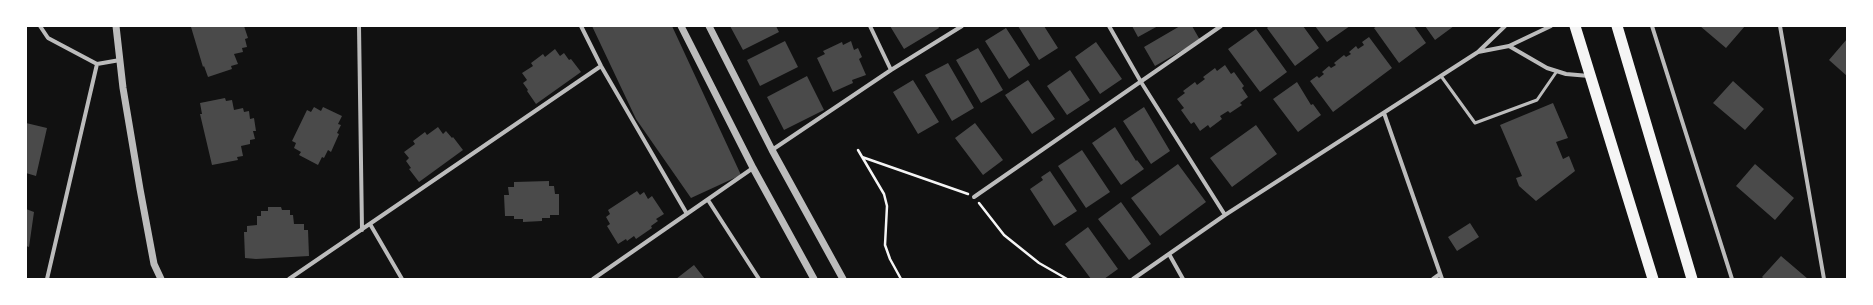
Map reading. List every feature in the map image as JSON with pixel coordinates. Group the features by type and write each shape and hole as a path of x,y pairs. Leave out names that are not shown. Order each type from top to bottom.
{"highway":[{"path":"1575,26 1653,279"},
{"path":"1617,26 1692,279"}],"street":[{"path":"40,26 48,38 97,64 120,60"},
{"path":"116,26 120,60 148,234 154,264 161,279"},
{"path":"359,26 362,230"},
{"path":"581,26 601,66 687,214"},
{"path":"681,26 753,168 814,279"},
{"path":"709,26 772,150 843,279"},
{"path":"870,26 891,70"},
{"path":"772,150 891,70 962,26"},
{"path":"1109,26 1141,82 1225,215"},
{"path":"974,197 1221,26"},
{"path":"1133,279 1225,215 1478,52 1505,26"},
{"path":"1478,52 1509,46 1551,26"},
{"path":"1652,26 1732,279"},
{"path":"1780,26 1824,279"},
{"path":"1509,46 1547,68 1578,76 1590,76"},
{"path":"47,279 97,64"},
{"path":"289,279 601,66"},
{"path":"1384,112 1442,279"},
{"path":"593,279 753,168"},
{"path":"708,200 759,279"},
{"path":"370,224 402,279"},
{"path":"1169,254 1183,279"},
{"path":"1433,279 1440,274"}],"lane":[{"path":"1441,76 1475,123 1537,100 1557,71"}],"path":[{"path":"858,150 884,194 886,206 885,245 890,259 901,279"},
{"path":"862,157 974,197 1004,235 1039,263 1067,279"}],"building":[{"path":"244,26 248,38 245,39 247,47 242,48 243,52 234,54 238,64 231,66 232,69 208,77 204,66 203,67 191,27"},
{"path":"592,26 672,26 741,175 691,198 636,119"},
{"path":"730,26 776,26 779,32 743,50"},
{"path":"890,26 938,26 939,28 904,49"},
{"path":"1018,26 1044,26 1058,48 1039,60"},
{"path":"1132,26 1158,26 1138,37"},
{"path":"1180,26 1192,26 1200,40 1155,66 1144,47"},
{"path":"1269,26 1303,26 1319,48 1295,66 1267,28"},
{"path":"1315,26 1350,26 1327,42"},
{"path":"1377,26 1414,26 1426,43 1399,63 1374,28"},
{"path":"1425,26 1454,26 1435,40"},
{"path":"1700,26 1745,26 1726,48"},
{"path":"1006,28 1030,65 1009,79 985,41"},
{"path":"1256,29 1287,72 1260,92 1228,49"},
{"path":"1369,37 1392,68 1333,112 1310,81 1317,76 1319,78 1324,74 1322,72 1329,66 1331,68 1336,65 1334,63 1344,55 1346,57 1351,54 1349,52 1356,46 1358,49 1364,45 1362,42"},
{"path":"1847,39 1847,76 1829,60"},
{"path":"785,41 798,67 760,86 747,60"},
{"path":"851,41 854,50 858,48 862,57 859,59 866,75 852,80 853,83 833,92 817,58 825,54 823,51 842,42 843,45"},
{"path":"1096,42 1122,79 1100,94 1075,57"},
{"path":"978,48 1003,90 981,103 956,60"},
{"path":"555,49 560,56 564,53 569,60 571,59 581,72 536,104 523,83 527,80 522,73 533,66 531,63 543,54 545,57"},
{"path":"948,63 974,108 952,121 925,75"},
{"path":"1225,65 1231,74 1234,72 1244,86 1242,88 1248,97 1240,103 1242,105 1230,113 1228,111 1220,116 1222,119 1210,128 1208,125 1200,131 1194,122 1191,124 1181,110 1184,108 1177,99 1185,93 1183,91 1195,82 1197,85 1205,79 1203,77 1215,68 1217,71"},
{"path":"1070,70 1090,100 1067,115 1047,86"},
{"path":"807,76 824,110 784,130 767,97"},
{"path":"913,80 939,122 918,134 893,92"},
{"path":"1028,80 1055,119 1032,134 1005,95"},
{"path":"1733,81 1764,109 1745,130 1713,103"},
{"path":"1297,82 1311,105 1313,104 1321,115 1298,132 1273,99"},
{"path":"225,98 226,101 232,100 234,110 243,108 244,112 249,111 250,119 254,118 256,131 253,131 255,139 250,140 250,144 241,146 243,156 237,157 238,160 212,165 200,114 202,114 200,103"},
{"path":"1553,103 1568,138 1556,142 1563,159 1569,156 1575,171 1536,201 1519,186 1516,178 1522,176 1500,125"},
{"path":"314,107 321,111 323,107 342,116 338,124 341,125 337,133 339,134 331,152 328,150 318,165 299,155 301,152 294,148 296,143 292,141 307,110 311,112"},
{"path":"1144,107 1170,151 1151,164 1123,121"},
{"path":"26,123 47,128 36,176 26,173"},
{"path":"975,123 1003,160 983,175 955,138"},
{"path":"1256,125 1277,154 1232,187 1210,158"},
{"path":"438,127 443,134 446,131 452,138 453,137 463,150 419,182 409,169 411,168 406,161 409,158 404,152 415,144 413,141 425,132 427,135"},
{"path":"1115,127 1136,161 1137,160 1144,169 1121,185 1092,143"},
{"path":"1082,150 1110,192 1086,208 1058,166"},
{"path":"1178,164 1206,202 1160,236 1131,198"},
{"path":"1755,164 1794,198 1775,220 1736,186"},
{"path":"1050,171 1077,211 1054,226 1030,189 1043,180 1041,177"},
{"path":"549,181 549,186 554,186 555,194 559,194 559,215 550,215 550,218 542,218 542,221 523,222 523,219 514,219 514,216 505,216 504,195 509,195 508,187 514,187 514,182"},
{"path":"637,191 640,195 644,192 648,199 652,196 664,214 656,219 658,221 651,226 652,228 636,239 634,236 627,241 626,239 618,244 607,226 610,224 606,217 610,214 608,210"},
{"path":"1121,202 1151,244 1129,260 1098,219"},
{"path":"268,207 281,207 282,210 290,210 290,215 293,215 294,224 304,224 304,230 308,230 309,256 256,259 245,258 244,232 247,232 247,226 257,225 257,216 261,216 261,211 268,211"},
{"path":"26,209 34,212 29,247 26,246"},
{"path":"1470,223 1479,237 1457,251 1448,237"},
{"path":"1088,227 1118,269 1104,279 1091,279 1065,244"},
{"path":"1781,256 1808,279 1764,279 1762,277"},
{"path":"694,265 705,279 676,279"}]}
